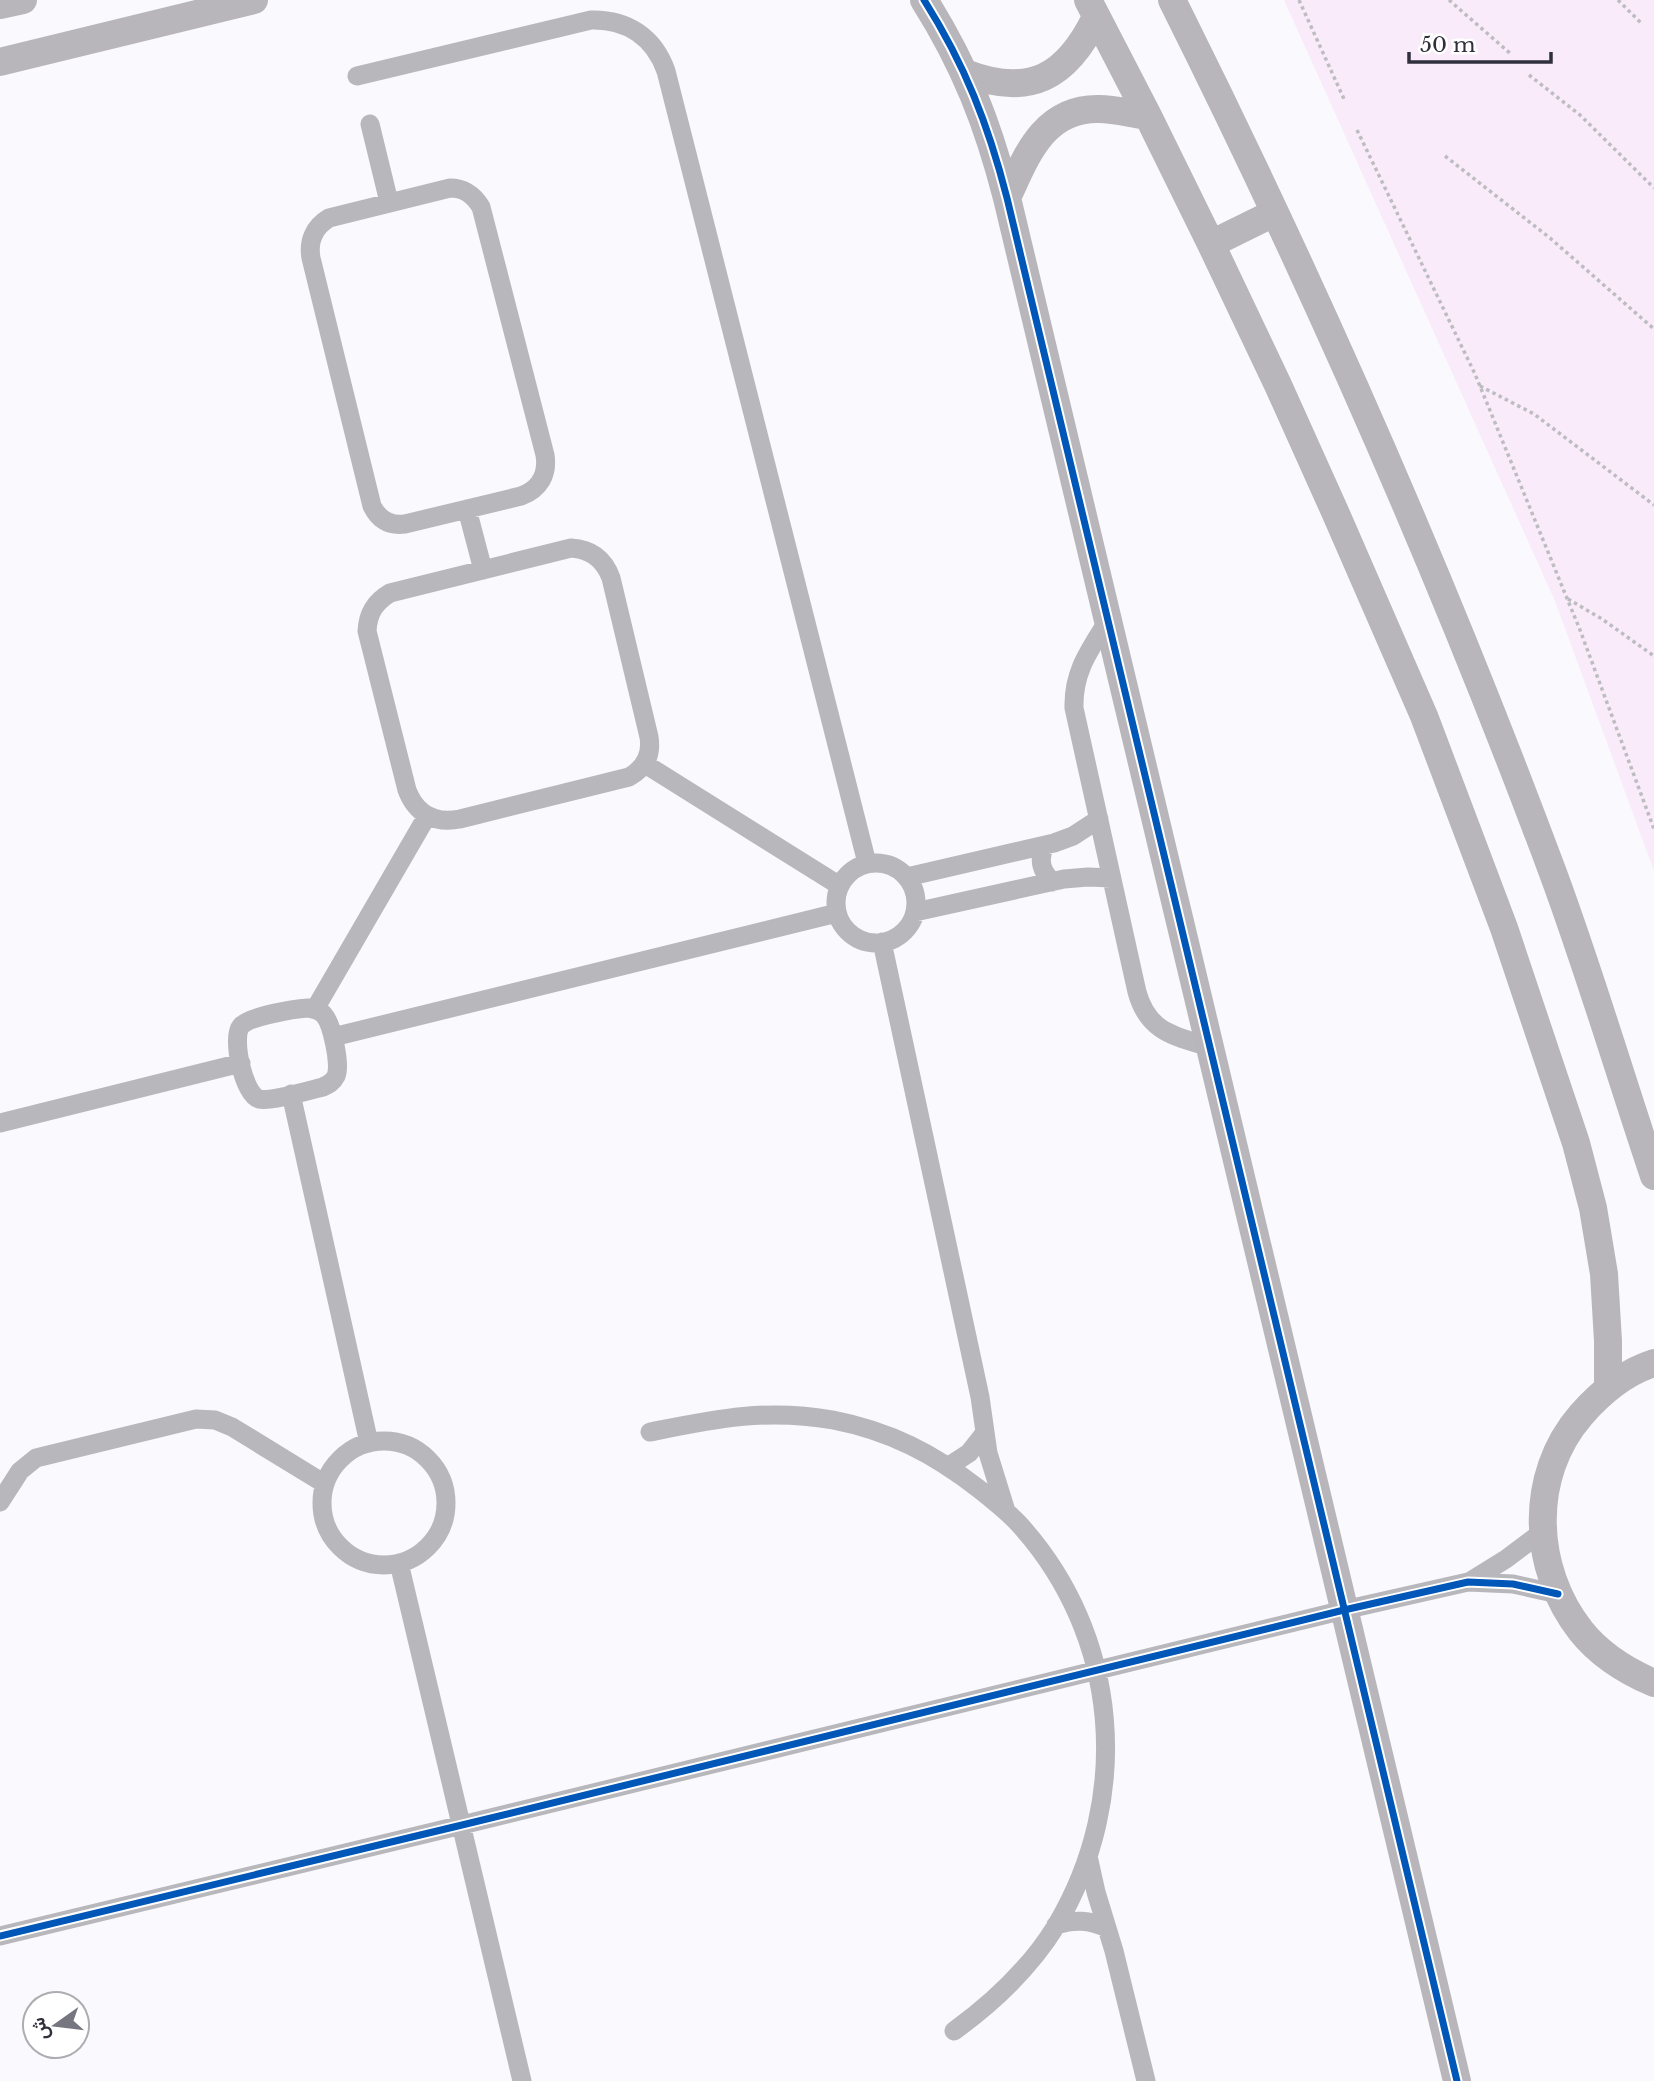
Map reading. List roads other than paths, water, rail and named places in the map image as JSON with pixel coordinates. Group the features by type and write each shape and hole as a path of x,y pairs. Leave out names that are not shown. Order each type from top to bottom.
{"main road":[{"path":"0,5 23,0"},
{"path":"0,62 254,0"},
{"path":"924,0 965,73 995,152 1007,198 1457,2081"},
{"path":"1172,0 1275,213 1415,527 1509,757 1596,996 1654,1176"},
{"path":"965,73 1003,84 1036,79 1058,68 1077,51 1092,8"},
{"path":"1092,8 1211,244 1283,397 1419,703 1504,928 1576,1143 1594,1208 1604,1274 1608,1388"},
{"path":"1007,198 1034,143 1043,131 1055,122 1084,110 1099,109 1148,116"},
{"path":"1211,244 1275,213"},
{"path":"1654,1363 1608,1388 1576,1421 1558,1452 1546,1485 1542,1532 1545,1553 1558,1594 1582,1633 1616,1664 1654,1683"}],"street":[{"path":"357,76 591,20 627,25 648,39 656,49 666,71 867,863"},
{"path":"370,124 389,202"},
{"path":"450,188 464,191 477,200 483,214 545,455 543,477 535,489 522,496 405,524 393,524 378,516 370,500 311,258 310,244 318,226 329,218 389,202 450,188"},
{"path":"467,509 483,570"},
{"path":"571,548 588,551 603,562 611,578 649,737 650,751 645,764 629,777 460,819 443,821 427,816 414,805 407,790 369,640 368,622 375,605 390,593 571,548"},
{"path":"1107,622 1080,667 1074,697 1076,718 1137,992 1144,1012 1167,1033 1209,1047"},
{"path":"645,764 839,886"},
{"path":"315,1009 427,816"},
{"path":"907,877 1045,846 1073,836 1099,819"},
{"path":"1045,846 1040,859 1041,865 1053,882"},
{"path":"867,863 885,863 907,877 915,894 915,912 906,929 891,940 863,940 854,936 841,922 837,913 836,895 839,886 851,871 867,863"},
{"path":"915,912 1053,882 1112,877"},
{"path":"333,1037 837,913"},
{"path":"882,942 977,1384 984,1434 1006,1511"},
{"path":"302,1008 315,1009 326,1016 333,1037 338,1068 334,1080 323,1087 263,1100 253,1096 247,1086 237,1038 237,1032 248,1020 302,1008"},
{"path":"0,1123 241,1063"},
{"path":"291,1094 369,1443"},
{"path":"650,1432 741,1415 804,1416 835,1421 895,1438 949,1466 1006,1511 1038,1546 1069,1594 1085,1631 1097,1671 1105,1720 1101,1805 1088,1855 1074,1891 1056,1925 1025,1968 980,2012 954,2031"},
{"path":"0,1502 20,1471 36,1458 196,1419 215,1420 232,1427 325,1483"},
{"path":"949,1466 969,1453 984,1434"},
{"path":"392,1441 414,1449 432,1465 443,1486 445,1511 437,1534 421,1552 399,1563 375,1564 352,1556 335,1540 324,1519 322,1507 325,1483 337,1462 357,1447 369,1443 392,1441"},
{"path":"1468,1583 1542,1532"},
{"path":"399,1563 522,2081"},
{"path":"0,1936 1344,1610 1468,1583 1513,1584 1558,1594"},
{"path":"1088,1855 1146,2081"},
{"path":"1056,1925 1082,1920 1107,1928"}]}
